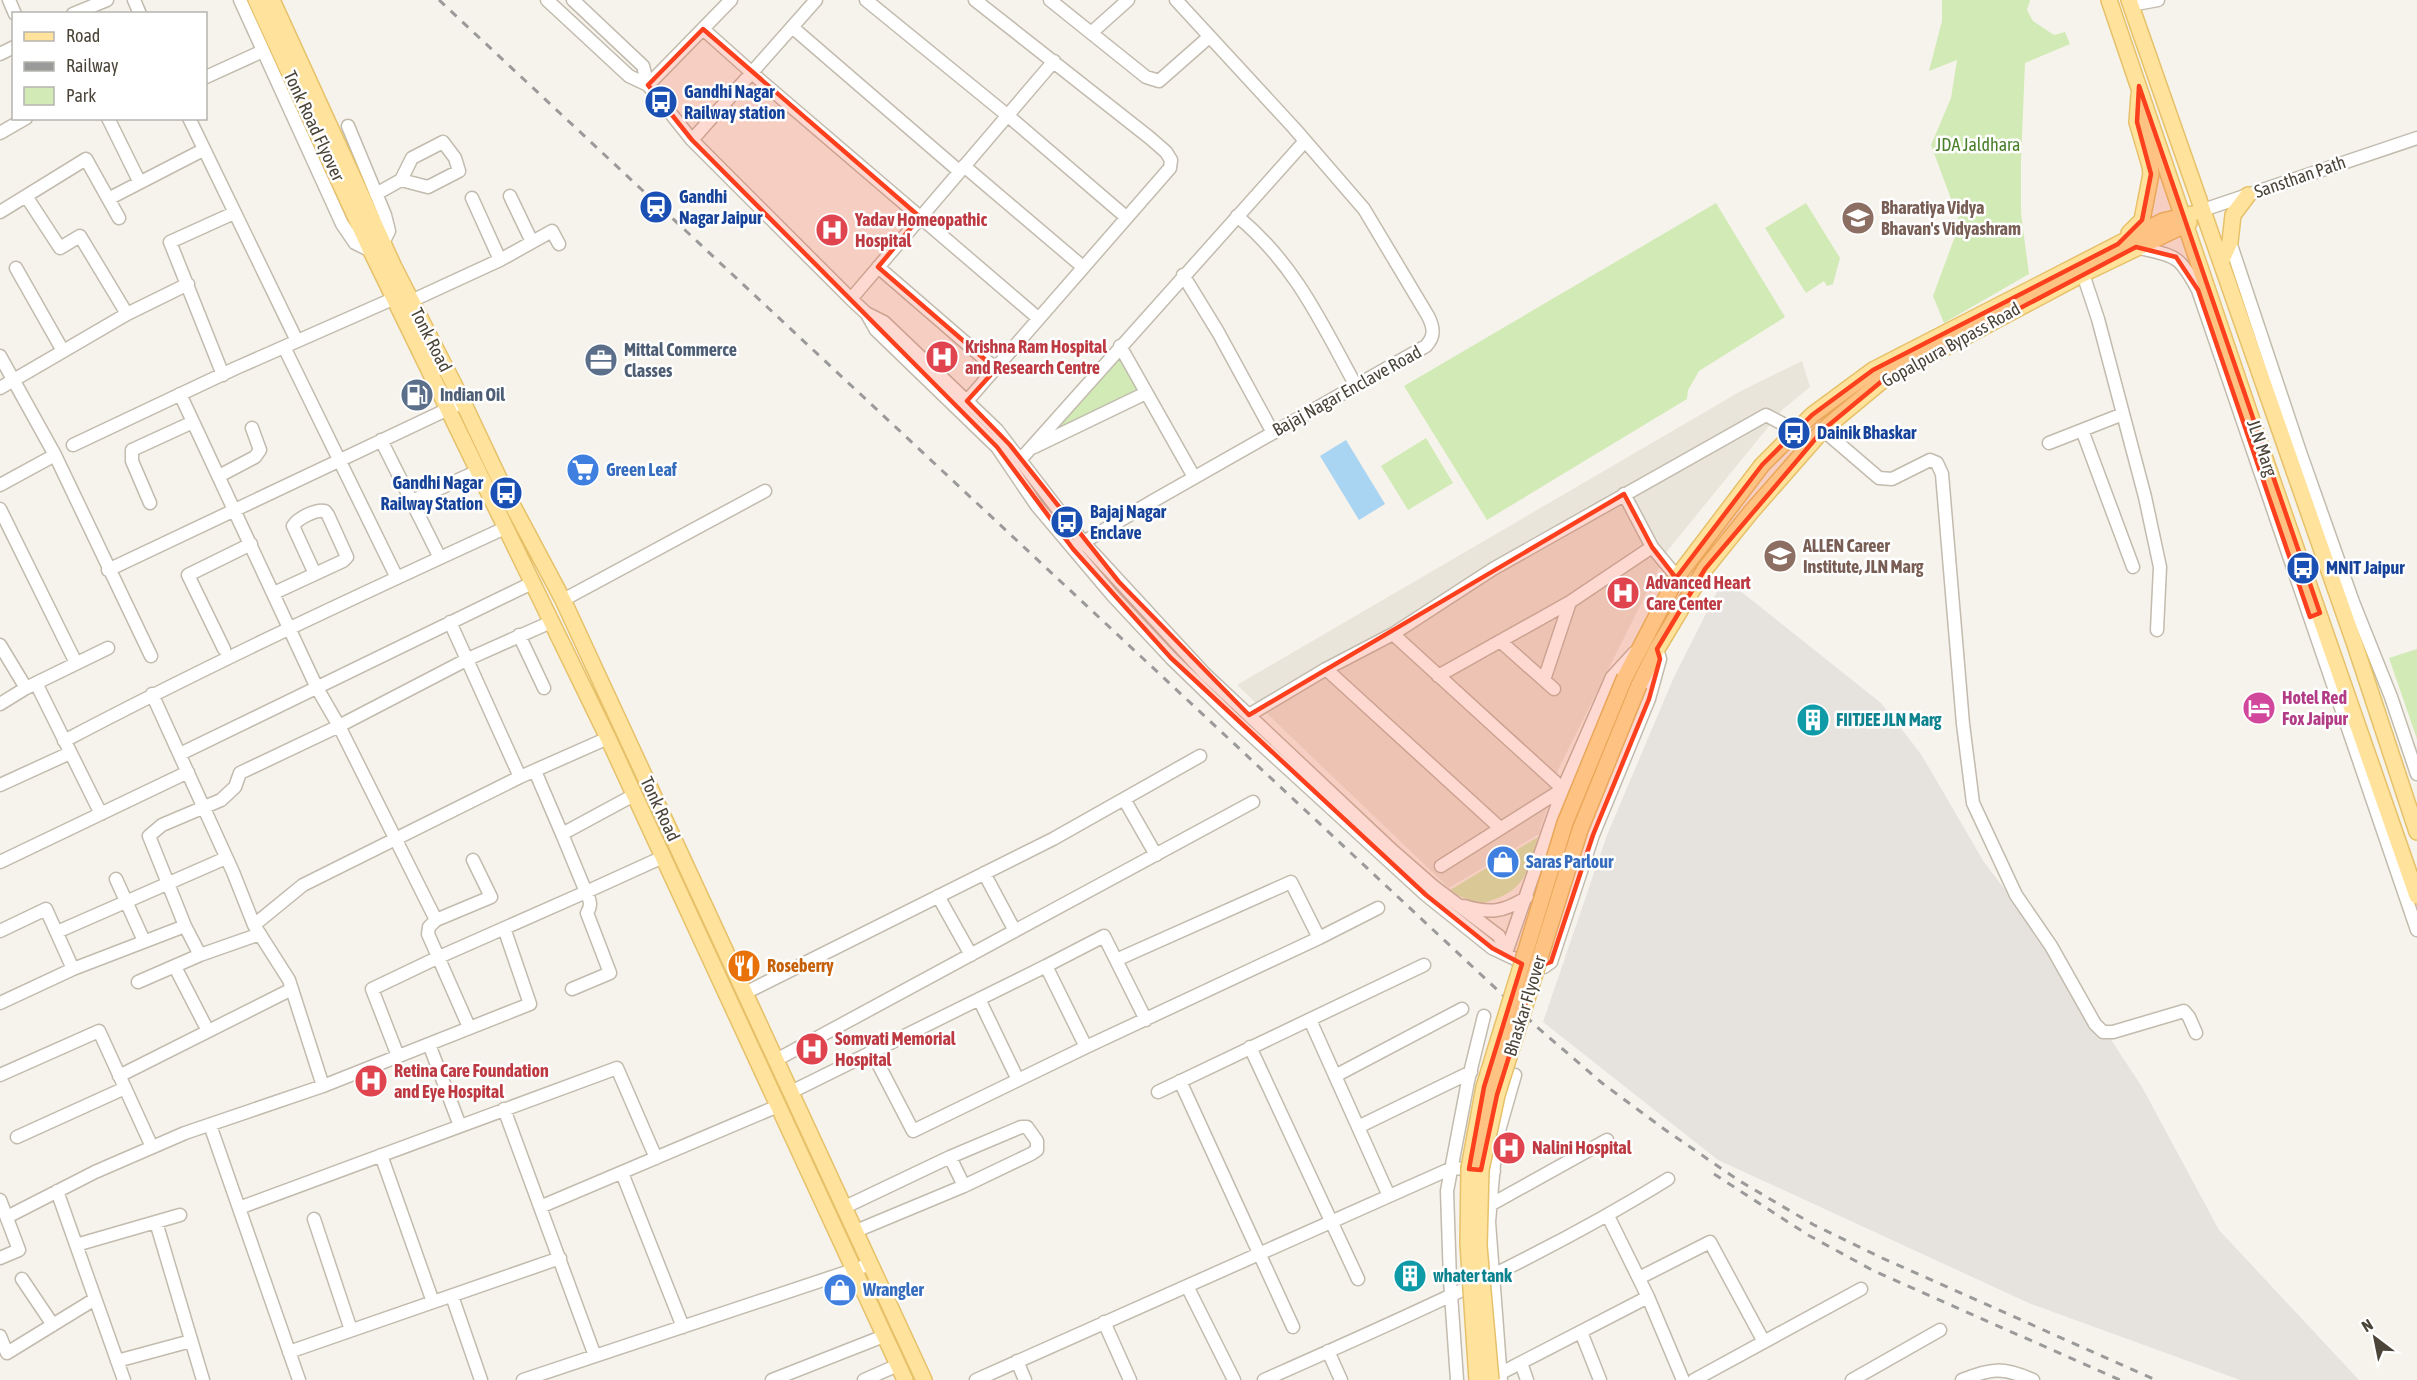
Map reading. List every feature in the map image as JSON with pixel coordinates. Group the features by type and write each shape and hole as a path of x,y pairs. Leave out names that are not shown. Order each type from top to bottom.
{"main road":[{"name":"Tonk Road Flyover","path":"256,0 368,227"},
{"name":"Tonk Road Flyover","path":"272,0 377,247"},
{"name":"JLN Marg","path":"2109,0 2273,482 2315,615 2417,896"},
{"name":"JLN Marg","path":"2130,2 2221,262 2267,375 2417,832"},
{"path":"2118,244 2142,220 2151,174 2137,122 2139,86"},
{"path":"2221,262 2230,242 2233,215 2248,195"},
{"path":"2184,221 2205,214"},
{"name":"Gopalpura Bypass Road","path":"1638,649 1677,577 1762,465 1812,415 1877,375 2118,244 2163,221 2184,221"},
{"name":"Gopalpura Bypass Road","path":"1657,649 1710,563 1823,430 1877,375 2083,274 2184,221"},
{"name":"Tonk Road","path":"377,247 395,298 608,738 905,1380"},
{"name":"Tonk Road","path":"377,247 411,301 506,492 563,600 924,1380"},
{"path":"2248,440 2273,482"},
{"name":"Bhaskar Flyover","path":"1477,1380 1468,1243 1469,1168 1484,1087 1565,823 1638,649"},
{"name":"Bhaskar Flyover","path":"1498,1378 1479,1246 1481,1170 1497,1095 1580,830 1639,685 1657,649"}],"street":[{"path":"73,9 106,0"},
{"path":"240,0 342,224 355,243 377,247 389,231 348,126"},
{"path":"548,0 629,76 648,85"},
{"path":"573,0 643,66 648,85 692,140 851,299 866,313 884,322 997,430 1021,459 1078,546 1172,658 1278,761 1426,895 1492,948 1532,967 1544,967 1551,962 1590,843 1620,764 1649,699 1660,659 1657,649"},
{"path":"648,85 731,0"},
{"path":"692,140 816,0"},
{"path":"866,0 1007,115 1126,217"},
{"path":"967,401 1170,168 1169,156 1054,61 975,0"},
{"path":"1050,0 1155,82 1209,37"},
{"path":"1091,33 1128,0"},
{"name":"Bajaj Nagar Enclave Road","path":"1078,546 1194,477 1426,346 1433,337 1433,327 1364,209 1176,0"},
{"path":"2130,2 2158,0"},
{"path":"792,27 961,169 1083,267"},
{"path":"703,29 1038,318"},
{"path":"207,77 263,51"},
{"path":"851,299 1054,61"},
{"path":"0,134 23,120"},
{"path":"109,120 139,181"},
{"path":"190,120 297,341"},
{"name":"Sansthan Path","path":"2205,214 2228,201 2417,138"},
{"path":"1021,459 1305,141"},
{"path":"376,194 401,180 412,158 443,142 454,158 459,171 428,187 401,180"},
{"path":"110,198 139,181 204,150"},
{"path":"0,212 86,159 110,198 119,218"},
{"path":"26,196 60,248 80,236 127,314"},
{"path":"510,196 532,242"},
{"path":"472,198 500,260"},
{"path":"223,375 170,242 234,213"},
{"path":"1237,216 1272,249 1298,282 1356,386"},
{"path":"411,301 500,260 552,231 559,244"},
{"path":"2230,242 2267,375 2391,697 2417,774"},
{"path":"2136,247 2176,258 2186,268 2198,290 2248,440 2315,615 2417,930"},
{"path":"16,267 63,351"},
{"path":"878,267 996,369"},
{"path":"2083,274 2098,319 2145,497 2160,567 2157,630"},
{"path":"1184,275 1273,433"},
{"path":"0,388 127,314 188,284"},
{"path":"73,446 180,394 395,298"},
{"path":"866,313 876,330 997,447 1037,506 1205,674 1394,851 1433,886 1498,936 1506,953"},
{"path":"1120,346 1194,477"},
{"path":"284,347 397,578"},
{"path":"0,356 55,454 151,657"},
{"path":"1029,449 1146,393"},
{"path":"180,394 317,688 339,726 436,920"},
{"path":"108,570 463,402"},
{"path":"2049,443 2123,414"},
{"path":"1249,715 1326,669 1393,634 1493,569 1766,415 1783,424"},
{"path":"150,502 130,455 132,450 193,422"},
{"path":"219,476 255,457 258,453 260,450 252,428"},
{"path":"1823,430 1879,478 1892,479 1930,460 1936,463 1942,474 1963,724 1973,803 2016,895 2103,1032 2113,1032 2184,1011 2196,1033"},
{"path":"2082,430 2133,567"},
{"path":"381,440 440,558"},
{"path":"0,485 55,454"},
{"path":"412,501 478,471"},
{"path":"563,600 765,491"},
{"path":"1624,494 1652,547 1677,577"},
{"path":"0,509 76,663"},
{"path":"274,593 315,574 343,561 347,557 326,511 320,510 297,520 293,526 315,574"},
{"path":"64,741 153,694 505,528"},
{"path":"224,649 188,575 251,544"},
{"path":"1438,676 1570,602 1652,547"},
{"path":"180,754 532,583"},
{"path":"1544,680 1570,602"},
{"path":"450,622 520,777"},
{"path":"200,955 185,926 148,836 162,825 221,800 235,787 240,773 339,726 468,659 551,622"},
{"path":"1393,634 1563,789"},
{"path":"519,635 544,688"},
{"path":"1500,641 1554,689"},
{"path":"0,645 31,685 64,741 101,814"},
{"path":"0,704 31,685 108,648"},
{"path":"1506,953 1563,789 1612,677 1638,649"},
{"path":"1326,669 1500,828"},
{"path":"153,694 257,929 292,989 322,1086"},
{"path":"138,982 257,929 303,885 520,777 608,738"},
{"path":"0,785 70,753"},
{"path":"746,993 1053,839 1200,756"},
{"path":"535,771 590,900 587,913 610,973 572,989"},
{"path":"0,862 188,772"},
{"path":"1441,866 1563,789"},
{"path":"562,834 634,795"},
{"path":"1124,799 1156,855"},
{"path":"776,1060 1253,802"},
{"path":"398,1056 372,989 504,927 663,857"},
{"path":"57,933 226,858"},
{"path":"469,1027 428,934 429,927 436,920 491,897 473,860"},
{"path":"984,873 1015,931"},
{"path":"116,879 144,941"},
{"path":"1116,960 1290,882 1319,939"},
{"path":"938,896 970,955"},
{"path":"1457,904 1484,910 1503,910 1527,897"},
{"path":"872,1052 913,1131 1086,1047 1319,939 1378,908"},
{"path":"0,931 46,909 73,969"},
{"path":"0,1003 73,969 185,926"},
{"path":"7,1217 95,1172 152,1147 322,1086 530,1004 504,927"},
{"path":"791,1092 1104,936 1146,1020"},
{"path":"1158,1092 1424,965"},
{"path":"1046,966 1086,1047"},
{"path":"175,967 208,1031"},
{"path":"17,1137 122,1082 208,1031 292,989"},
{"path":"980,999 1018,1080"},
{"path":"1335,1076 1462,1008"},
{"path":"1457,1380 1451,1297 1448,1191 1484,1016"},
{"path":"1310,1020 1389,1196"},
{"path":"0,1075 99,1031 152,1147"},
{"path":"429,1044 460,1126"},
{"path":"1250,1047 1358,1280"},
{"path":"239,1208 617,1068 656,1158"},
{"path":"1358,1127 1471,1072"},
{"path":"1498,1378 1494,1276 1489,1222 1497,1141 1515,1075"},
{"path":"1180,1082 1293,1327"},
{"path":"540,1207 778,1106"},
{"path":"504,1109 595,1356"},
{"path":"210,1125 299,1380"},
{"path":"845,1207 950,1157 1021,1127 1027,1127 1037,1141 1037,1150 1031,1154 964,1186 856,1231"},
{"path":"1490,1205 1607,1140"},
{"path":"381,1155 433,1302"},
{"path":"950,1157 964,1186"},
{"path":"976,1380 1452,1168 1494,1171"},
{"path":"622,1173 683,1327"},
{"path":"1264,1380 1494,1276 1608,1216 1668,1179"},
{"path":"57,1191 124,1380"},
{"path":"0,1200 19,1250 0,1258"},
{"path":"76,1245 180,1215"},
{"path":"1608,1216 1648,1297 1683,1380"},
{"path":"314,1219 351,1330"},
{"path":"156,1222 203,1380"},
{"path":"1639,1278 1710,1242 1764,1342"},
{"path":"289,1352 560,1258"},
{"path":"523,1380 871,1264"},
{"path":"22,1279 53,1325"},
{"path":"1187,1286 1234,1380"},
{"path":"1694,1380 1861,1289"},
{"path":"452,1296 480,1380"},
{"path":"1498,1378 1521,1363 1648,1297"},
{"path":"0,1336 7,1353 95,1299"},
{"path":"1104,1322 1130,1380"},
{"path":"1852,1380 1940,1330"},
{"path":"1581,1332 1600,1380"},
{"path":"772,1380 884,1336"},
{"path":"117,1361 191,1341"},
{"path":"1328,1351 1341,1380"},
{"path":"1017,1361 1025,1380"},
{"path":"1521,1363 1527,1380"},
{"path":"864,1380 898,1365"},
{"path":"1962,1380 1982,1371 1996,1369 2013,1371 2033,1380"}],"highlighted area":[{"path":"703,29 920,217 878,267 996,369 967,401 1010,445 1119,582 1249,715 1624,494 1652,547 1676,578 1762,465 1812,415 1873,370 2118,244 2142,220 2151,174 2137,122 2139,86 2320,613 2310,617 2198,290 2176,257 2136,247 1882,381 1823,430 1705,569 1657,649 1660,659 1649,699 1593,835 1551,962 1537,967 1497,1095 1481,1170 1469,1169 1484,1087 1522,964 1492,948 1426,895 1171,658 1073,549 997,447 692,140 648,85"}],"shaded area":[{"path":"1802,361 1810,387 1782,410 1668,550 1558,770 1539,834 1449,888 1237,685 1741,391"},
{"path":"1724,578 1881,703 1921,754 1984,862 2062,965 2142,1087 2219,1230 2359,1380 2240,1380 2031,1304 1718,1160 1543,1022 1607,835 1674,677"}],"green space":[{"name":"JDA Jaldhara","path":"1942,0 2030,0 2027,10 2033,21 2054,35 2065,32 2070,44 2025,63 2021,213 2029,274 1944,323 1933,296 1960,223 1931,145 1951,98 1957,60 1929,71 1942,21"},
{"path":"1716,203 1785,317 1699,371 1688,390 1687,399 1487,520 1404,386"},
{"path":"1806,203 1840,258 1833,284 1827,286 1824,281 1806,293 1765,228"},
{"path":"1120,357 1138,391 1049,438"},
{"path":"1426,438 1453,483 1408,510 1381,466"},
{"path":"2417,649 2417,739 2389,658"},
{"path":"1538,837 1522,881 1507,894 1481,904 1450,890"}],"water":[{"path":"1346,440 1385,504 1359,520 1320,456"}],"railway":[{"path":"439,0 1537,1027 1602,1083 1738,1180 1814,1225 1882,1258 2156,1380"},
{"path":"1714,1174 1808,1235 1874,1271 2120,1380"}],"place":[{"name":"Gandhi Nagar Railway station","path":"661,102"},
{"name":"Gandhi Nagar Jaipur","path":"656,207"},
{"name":"Bharatiya Vidya Bhavan's Vidyashram","path":"1858,218"},
{"name":"Yadav Homeopathic Hospital","path":"832,230"},
{"name":"Krishna Ram Hospital and Research Centre","path":"942,357"},
{"name":"Mittal Commerce Classes","path":"601,360"},
{"name":"Indian Oil","path":"417,395"},
{"name":"Dainik Bhaskar","path":"1794,433"},
{"name":"Green Leaf","path":"583,470"},
{"name":"Gandhi Nagar Railway Station","path":"506,493"},
{"name":"Bajaj Nagar Enclave","path":"1067,522"},
{"name":"ALLEN Career Institute, JLN Marg","path":"1780,556"},
{"name":"MNIT Jaipur","path":"2303,568"},
{"name":"Advanced Heart Care Center","path":"1623,593"},
{"name":"Hotel Red Fox Jaipur","path":"2259,708"},
{"name":"FIITJEE JLN Marg","path":"1813,720"},
{"name":"Saras Parlour","path":"1503,862"},
{"name":"Roseberry","path":"744,966"},
{"name":"Somvati Memorial Hospital","path":"812,1049"},
{"name":"Retina Care Foundation and Eye Hospital","path":"371,1081"},
{"name":"Nalini Hospital","path":"1509,1148"},
{"name":"whater tank","path":"1410,1276"},
{"name":"Wrangler","path":"840,1290"}]}
